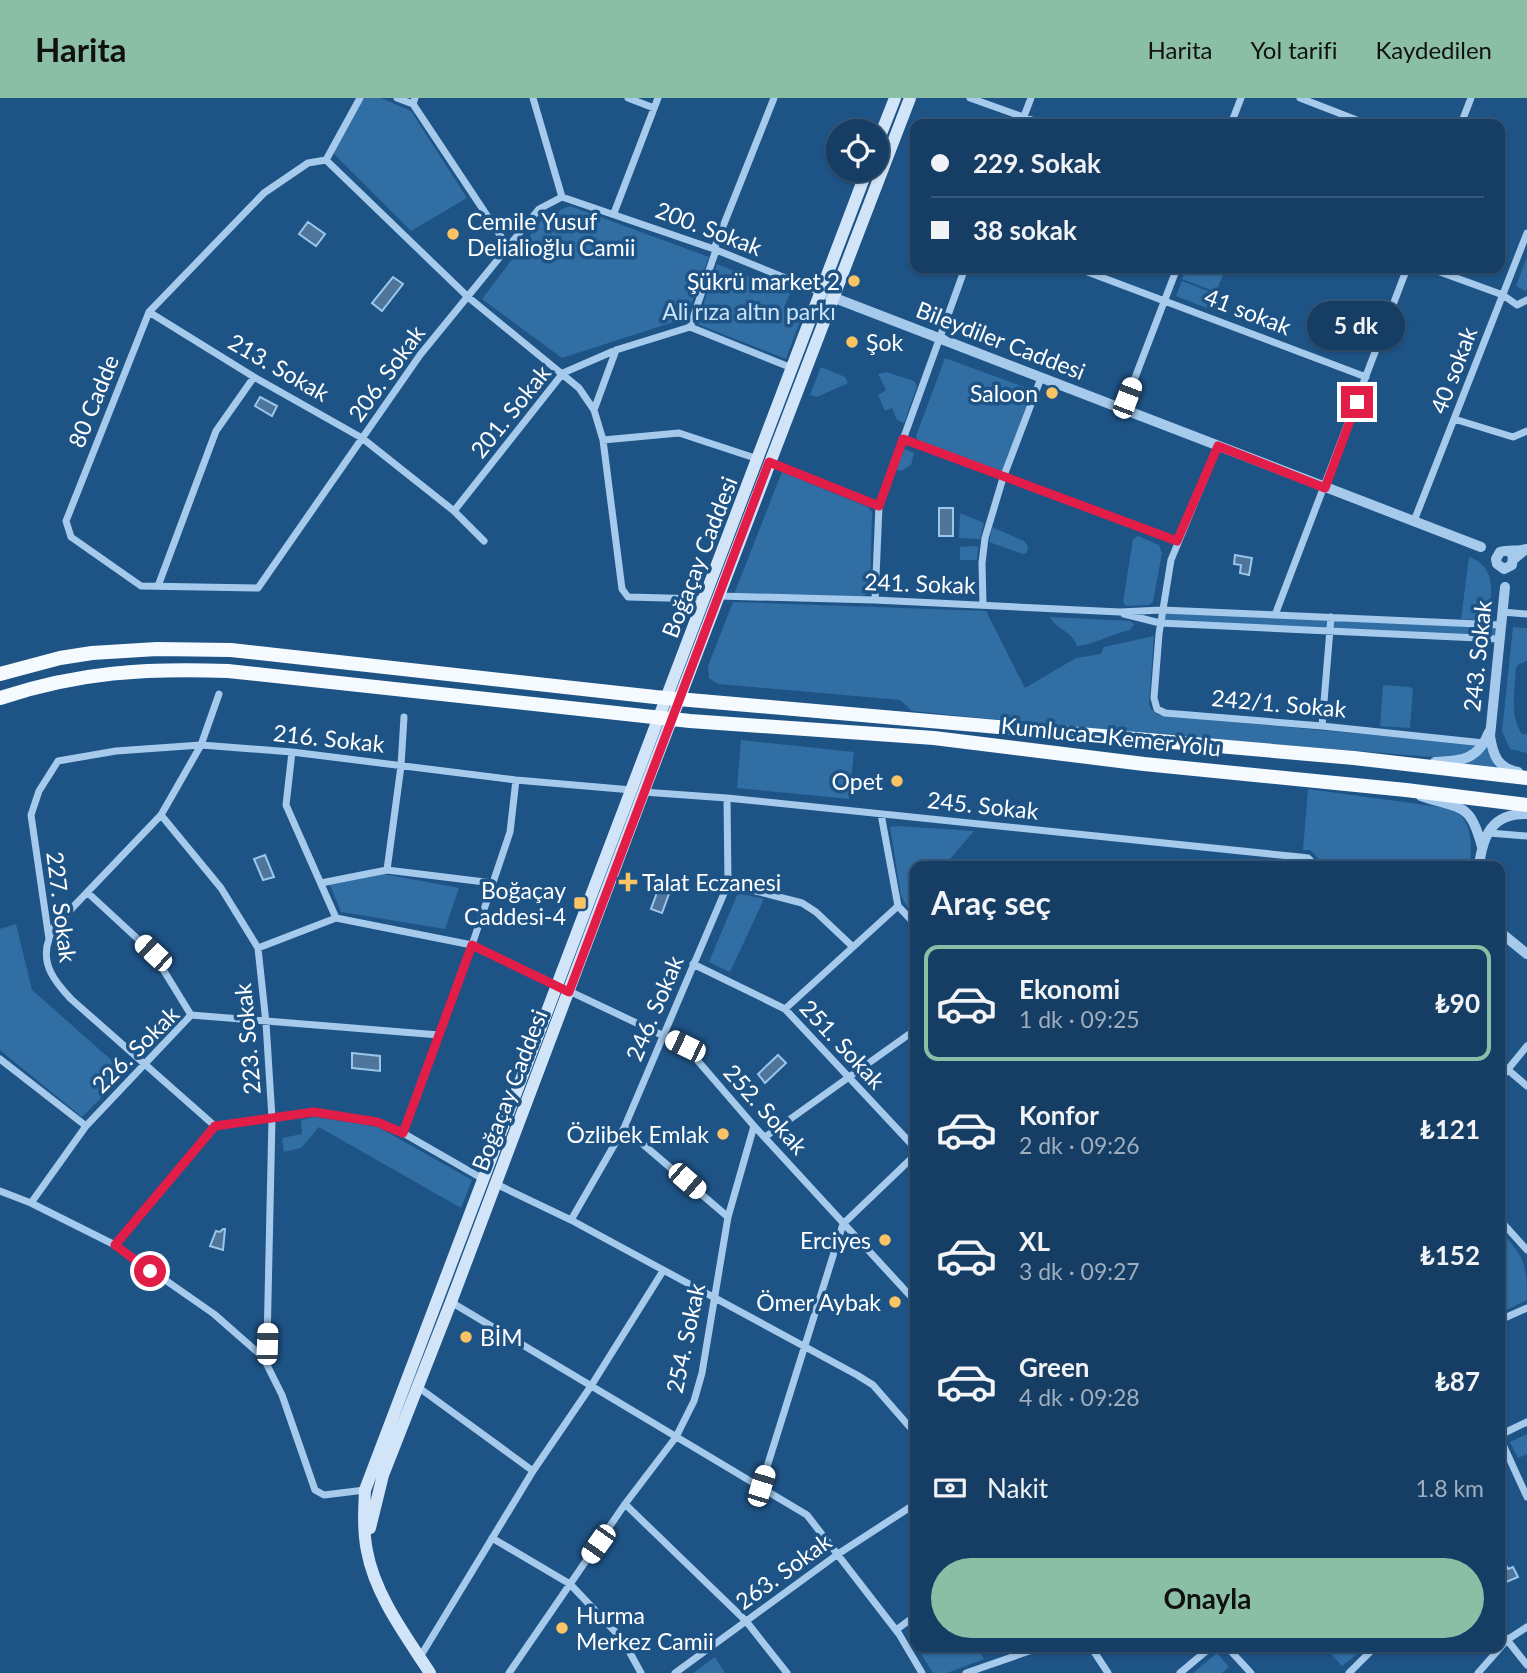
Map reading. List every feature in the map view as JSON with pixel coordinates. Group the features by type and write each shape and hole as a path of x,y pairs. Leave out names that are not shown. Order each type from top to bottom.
{"highway":[{"name":"Kumluca - Kemer Yolu","path":"0,674 92,653 157,649 231,650 655,697 1354,758 1527,776"},
{"name":"Kumluca - Kemer Yolu","path":"0,698 65,679 118,671 228,671 690,721 934,738 1144,764 1527,805"}],"main road":[{"path":"887,119 895,98"},
{"name":"Boğaçay Caddesi","path":"367,1550 371,1519 383,1475 452,1302 489,1182 557,986 719,596 792,368 910,98"},
{"name":"Boğaçay Caddesi","path":"430,1673 373,1575 364,1520 365,1490 569,992 705,599 764,461 826,295 863,182"}],"street":[{"path":"360,98 326,160 468,297 579,388 594,410 603,440 622,589 628,597 705,599"},
{"path":"397,98 414,101 508,247"},
{"path":"533,98 562,197"},
{"path":"628,98 654,108"},
{"path":"614,213 658,98"},
{"path":"774,98 715,250 690,327 792,368"},
{"path":"971,98 1018,119"},
{"path":"1024,119 1031,98"},
{"path":"1233,119 1241,98"},
{"path":"1300,98 1354,119"},
{"path":"1463,119 1471,98"},
{"name":"80 Cadde","path":"258,588 141,586 71,537 66,521 149,312 264,193 309,163 326,160"},
{"name":"200. Sokak","path":"562,197 715,250 826,295"},
{"name":"206. Sokak","path":"258,588 421,355 539,209 562,197"},
{"name":"40 sokak","path":"1414,522 1527,233"},
{"path":"875,600 879,506 963,273"},
{"name":"41 sokak","path":"1091,273 1366,377"},
{"path":"1122,409 1175,273"},
{"path":"1275,615 1405,273"},
{"path":"1443,273 1503,295 1517,305 1527,300"},
{"name":"Bileydiler Caddesi","path":"826,295 1481,547 1505,559"},
{"name":"213. Sokak","path":"149,312 254,377 362,438 454,511 484,541"},
{"name":"201. Sokak","path":"454,511 564,373 616,350 690,327"},
{"path":"594,410 616,350"},
{"path":"158,586 216,432 254,377"},
{"path":"983,605 984,543 1003,478 1041,378"},
{"path":"1454,419 1513,437 1527,431"},
{"path":"603,440 679,433 764,461 879,506"},
{"path":"903,439 1177,541"},
{"path":"1160,623 1177,541 1218,446"},
{"path":"1505,559 1527,549"},
{"name":"243. Sokak","path":"1490,729 1505,587 1505,559"},
{"name":"241. Sokak","path":"719,596 875,600 1119,612 1162,610 1501,625"},
{"name":"241. Sokak","path":"1119,612 1160,623 1499,639"},
{"path":"1502,612 1527,614"},
{"path":"1322,726 1331,617"},
{"name":"242/1. Sokak","path":"1160,623 1154,698 1160,712 1484,743"},
{"path":"48,939 53,928 160,815 201,745 219,694"},
{"path":"387,870 401,766 404,717"},
{"path":"1418,765 1465,759 1484,743 1490,729"},
{"path":"1490,729 1493,751 1498,762 1527,776"},
{"name":"216. Sokak","path":"38,791 58,761 116,751 201,745 292,752 516,780 637,791"},
{"path":"258,948 337,918 286,805 292,752"},
{"path":"403,1133 510,832 516,780"},
{"path":"1406,790 1464,810 1476,824 1482,847"},
{"name":"227. Sokak","path":"38,791 31,815 48,939 45,956 49,971 58,985 215,1126"},
{"name":"245. Sokak","path":"637,791 1300,857 1311,861"},
{"name":"246. Sokak","path":"571,1220 624,1128 728,884 726,798"},
{"path":"881,814 898,906 910,918"},
{"path":"1480,861 1482,847 1494,823 1515,814 1527,814"},
{"name":"223. Sokak","path":"160,815 221,888 258,948 272,1118 267,1344 263,1357"},
{"path":"1489,833 1527,836"},
{"path":"321,883 387,870 493,883"},
{"path":"728,884 802,903 816,912 853,947"},
{"path":"88,893 153,953 191,1015"},
{"path":"785,1009 898,906"},
{"name":"252. Sokak","path":"337,918 472,945 685,1046 754,1126 910,1296"},
{"path":"1505,941 1527,954"},
{"name":"251. Sokak","path":"693,964 785,1009 910,1144"},
{"name":"226. Sokak","path":"31,1203 86,1126 191,1015 439,1035"},
{"path":"765,1138 910,1034"},
{"path":"1505,1072 1527,1046"},
{"path":"0,1059 86,1126"},
{"path":"1507,1069 1527,1086"},
{"path":"115,1245 215,1126 314,1112 377,1122 403,1133 489,1182 571,1220 805,1346 873,1385 910,1427"},
{"name":"254. Sokak","path":"509,1673 625,1504 676,1437 694,1401 702,1373 728,1217 754,1126"},
{"path":"624,1128 728,1217"},
{"path":"761,1486 843,1224 910,1160"},
{"path":"0,1191 31,1203 115,1245 214,1314 263,1357 285,1404 315,1490 324,1495 365,1490"},
{"path":"1505,1226 1527,1250"},
{"path":"420,1657 533,1471 592,1386 663,1271"},
{"path":"452,1302 807,1515 896,1630 922,1673"},
{"path":"1505,1318 1527,1308"},
{"path":"418,1387 533,1471"},
{"path":"1505,1433 1527,1422"},
{"path":"1505,1447 1527,1497"},
{"path":"625,1504 746,1621 787,1673"},
{"name":"263. Sokak","path":"675,1673 838,1554 910,1507"},
{"path":"492,1538 570,1584 623,1640 641,1673"},
{"path":"896,1630 910,1620"},
{"path":"1505,1642 1527,1627"},
{"path":"1505,1637 1527,1665"},
{"path":"966,1673 1027,1652"},
{"path":"1094,1652 1108,1673"},
{"path":"1180,1673 1205,1652"},
{"path":"1232,1652 1251,1673"},
{"path":"1349,1673 1370,1652"},
{"path":"1478,1673 1496,1652"}],"green space":[{"path":"364,98 381,98 411,111 467,198 411,231 332,152"},
{"path":"570,206 709,257 686,318 562,358 482,299 544,217"},
{"path":"1527,257 1527,290 1525,291 1516,286"},
{"name":"Ali rıza altın parkı","path":"717,264 790,294 784,307 802,315 786,359 697,324"},
{"path":"1185,273 1224,273 1216,292 1182,279"},
{"path":"1182,281 1215,294 1209,309 1176,296"},
{"path":"945,358 1032,390 1002,473 918,440 916,436"},
{"path":"821,367 845,377 848,383 817,397 810,395"},
{"path":"886,372 914,381 917,386 904,423 897,420 892,408 885,411 878,395 886,390 878,374"},
{"path":"902,448 914,453 911,465 901,471 895,469"},
{"path":"782,472 868,507 872,512 870,592 863,596 734,594"},
{"path":"960,513 984,523 980,539 959,538"},
{"path":"992,527 1024,541 1028,546 1027,553 1022,554 989,542"},
{"path":"1138,536 1159,545 1162,553 1153,602 1149,605 1126,606 1123,602 1133,539"},
{"path":"960,547 978,547 977,560 960,560"},
{"path":"1469,557 1485,568 1489,575 1489,621 1461,619"},
{"path":"733,602 986,611 1025,688 1076,658 1101,654 1104,647 1154,636 1149,704 1158,715 1475,746 1465,755 1445,758 1118,732 912,711 900,700 718,684 709,678 708,666"},
{"path":"1164,613 1328,620 1327,629 1163,621"},
{"path":"1050,617 1130,621 1134,624 1130,630 1077,646 1072,637"},
{"path":"1334,620 1498,627 1497,637 1333,629"},
{"path":"1513,627 1527,628 1527,661 1516,668 1514,702 1518,727 1522,734 1527,734 1527,753 1510,749 1502,731"},
{"path":"1383,685 1413,689 1410,728 1380,726"},
{"path":"741,740 854,752 849,799 737,788"},
{"path":"1488,741 1501,771 1459,767"},
{"path":"1308,789 1455,809 1464,820 1471,846 1470,860 1464,861 1321,861 1310,850 1303,850"},
{"path":"890,827 974,831 948,861 910,861 908,908 901,896"},
{"path":"384,874 459,888 445,929 341,912 330,885"},
{"path":"738,893 764,899 730,972 709,962"},
{"path":"16,924 32,990 126,1073 82,1117 0,1050 0,929"},
{"path":"315,1117 378,1127 472,1180 461,1208 319,1127 301,1148 284,1152 282,1138 302,1134 301,1120"},
{"path":"1505,1236 1525,1269 1527,1300 1505,1311"},
{"path":"1527,1434 1527,1454 1518,1458 1510,1442"},
{"path":"920,1652 980,1652 984,1659 947,1673 933,1673"},
{"path":"1329,1652 1360,1652 1342,1666"},
{"path":"1217,1653 1229,1667 1222,1673 1193,1673"},
{"path":"715,1657 725,1673 693,1673"}],"shaded area":[{"path":"308,222 325,234 316,246 299,234"},
{"path":"393,277 403,284 382,311 372,303"},
{"path":"260,397 277,406 272,416 255,406"},
{"path":"939,508 953,508 953,536 939,536"},
{"path":"1235,555 1252,558 1249,575 1240,573 1241,565 1234,564"},
{"path":"265,855 274,877 263,880 254,859"},
{"path":"659,887 670,891 662,913 651,909"},
{"path":"352,1053 380,1056 380,1071 352,1068"},
{"path":"778,1055 786,1063 765,1083 758,1074"},
{"path":"223,1229 223,1250 210,1246 216,1231"},
{"path":"1505,1563 1508,1569 1513,1567 1518,1577 1505,1583"}],"place":[{"name":"Cemile Yusuf Delialioğlu Camii","path":"453,234"},
{"name":"Şükrü market 2","path":"854,281"},
{"name":"Şok","path":"852,342"},
{"name":"Saloon","path":"1052,393"},
{"name":"Opet","path":"897,781"},
{"name":"Talat Eczanesi","path":"628,882"},
{"name":"Boğaçay Caddesi-4","path":"580,903"},
{"name":"Özlibek Emlak","path":"723,1134"},
{"name":"Erciyes","path":"885,1240"},
{"name":"Ömer Aybak","path":"895,1302"},
{"name":"BİM","path":"466,1337"},
{"name":"Hurma Merkez Camii","path":"562,1628"}],"route":[{"path":"150,1271 115,1245 215,1126 314,1112 377,1122 403,1133 472,945 569,992 769,462 879,506 903,439 1177,541 1218,446 1325,488 1357,402"}]}
